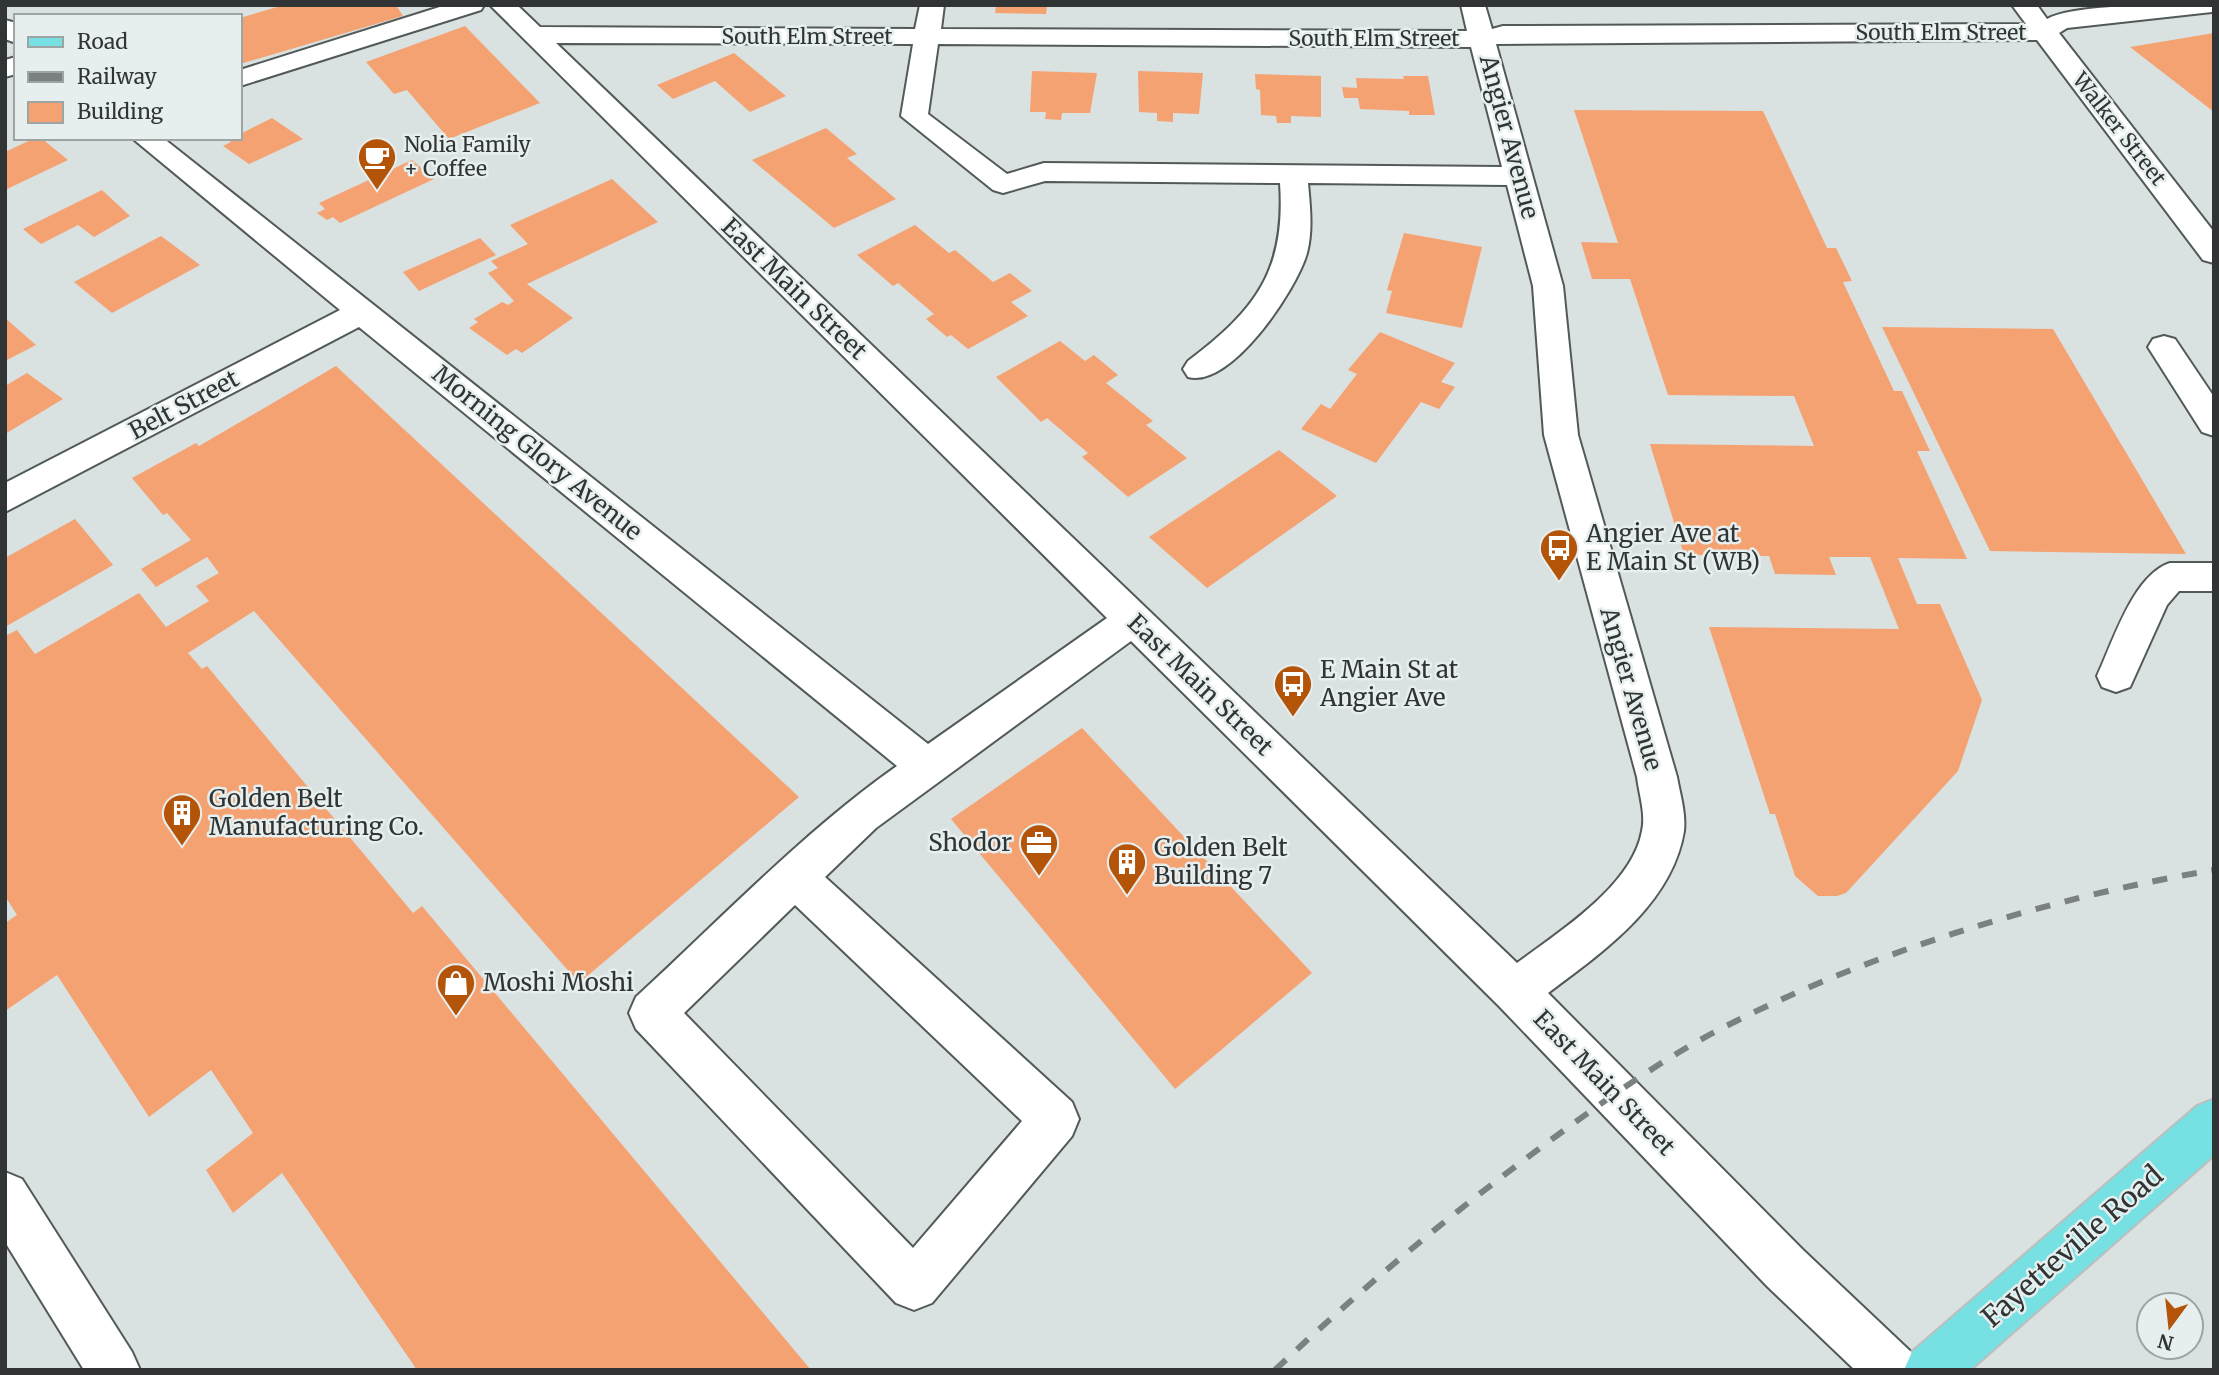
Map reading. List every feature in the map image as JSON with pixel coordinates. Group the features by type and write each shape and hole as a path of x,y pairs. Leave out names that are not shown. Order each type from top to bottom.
{"main road":[{"name":"Fayetteville Road","path":"1930,1370 2214,1123"}],"street":[{"path":"242,77 472,5"},
{"name":"East Main Street","path":"502,5 1515,991 1785,1268 1894,1370"},
{"path":"932,5 914,116 1003,184 1044,172 1519,176"},
{"name":"Angier Avenue","path":"1473,5 1548,286 1561,435 1657,777 1663,830 1652,860 1635,888 1600,925 1515,991"},
{"name":"Walker Street","path":"2024,5 2214,253"},
{"name":"South Elm Street","path":"532,35 1484,39 1503,34 2043,32 2060,21 2212,5"},
{"name":"Morning Glory Avenue","path":"148,140 928,768"},
{"path":"1199,369 1234,343 1268,300 1291,254 1295,216 1293,174"},
{"name":"Belt Street","path":"5,499 362,312"},
{"path":"2164,347 2214,424"},
{"path":"2116,676 2152,596 2170,577 2214,578"},
{"path":"795,877 1055,1119 915,1285 652,1013 795,877 861,816 1132,620"},
{"path":"5,1196 114,1370"}],"building":[{"path":"284,5 396,5 403,16 242,63 242,17"},
{"path":"996,5 1047,5 1046,14 995,13"},
{"path":"465,26 540,103 449,139 407,90 394,94 366,62"},
{"path":"2214,33 2214,112 2130,47"},
{"path":"734,53 786,96 750,112 715,81 673,99 657,85"},
{"path":"1032,71 1097,73 1090,113 1062,113 1061,120 1045,119 1046,112 1030,112"},
{"path":"1138,71 1203,73 1199,114 1173,113 1173,122 1157,121 1157,113 1139,112"},
{"path":"1255,74 1321,76 1321,117 1291,116 1291,123 1277,123 1276,116 1261,115 1260,90 1256,89"},
{"path":"1403,76 1428,76 1435,115 1360,109 1358,98 1344,98 1342,87 1357,88 1356,78 1404,79"},
{"path":"1574,110 1763,111 1827,248 1836,248 1852,281 1843,282 1894,391 1902,391 1930,451 1917,451 1967,559 1898,558 1917,604 1940,604 1982,700 1958,771 1846,893 1818,896 1795,876 1775,814 1770,814 1709,627 1899,629 1870,557 1829,557 1836,575 1775,574 1769,556 1684,555 1650,444 1814,446 1794,396 1668,395 1630,279 1592,279 1581,242 1618,243"},
{"path":"272,118 303,139 249,164 223,146 231,142 228,140 242,140 242,133"},
{"path":"826,128 857,154 847,158 896,199 834,228 752,160"},
{"path":"31,140 43,140 68,160 5,190 5,152"},
{"name":"Nolia Family + Coffee","path":"412,160 434,179 340,223 333,217 327,220 317,213 325,209 319,203"},
{"path":"612,179 658,222 527,284 573,318 522,353 516,349 507,355 469,328 478,322 474,319 502,302 508,305 514,301 488,273 498,268 491,261 528,244 510,225"},
{"path":"102,190 130,216 94,237 78,225 41,244 23,229"},
{"path":"915,225 949,253 955,250 993,282 1010,273 1032,291 1011,302 1028,316 968,349 951,335 947,337 926,319 934,314 898,283 893,286 857,255"},
{"path":"1404,233 1482,247 1462,328 1386,313 1392,291 1387,290"},
{"path":"161,236 200,265 112,313 74,282"},
{"path":"480,238 496,255 419,291 403,272"},
{"path":"5,318 36,345 5,361"},
{"path":"1882,327 2053,329 2186,554 1990,551"},
{"path":"1380,332 1455,363 1441,382 1455,387 1439,409 1421,402 1376,463 1301,429 1321,404 1330,409 1357,374 1348,370"},
{"path":"1060,341 1085,361 1094,355 1118,375 1106,383 1153,421 1146,425 1187,458 1128,497 1082,457 1088,453 1047,418 1041,422 996,377"},
{"name":"Golden Belt Manufacturing Co.","path":"336,366 799,797 579,983 254,611 188,653 202,669 207,666 413,913 422,906 811,1370 417,1370 282,1173 233,1213 206,1170 253,1133 211,1070 149,1117 57,975 5,1011 5,923 17,915 5,896 5,636 17,630 35,654 139,593 166,627 209,601 196,586 219,573 207,557 156,587 141,569 191,540 167,513 163,515 132,478 196,443 199,446"},
{"path":"27,373 63,399 5,434 5,386"},
{"path":"1279,450 1337,496 1207,588 1149,537"},
{"path":"75,519 113,565 5,627 5,558"},
{"name":"Golden Belt Building 7","path":"1082,728 1312,973 1175,1089 951,819"}],"railway":[{"path":"1275,1370 1378,1277 1485,1190 1614,1095 1709,1035 1828,979 1955,933 2086,896 2214,870"}],"place":[{"name":"Nolia Family + Coffee","path":"377,191"},
{"name":"Angier Ave at E Main St (WB)","path":"1559,582"},
{"name":"E Main St at Angier Ave","path":"1293,718"},
{"name":"Golden Belt Manufacturing Co.","path":"182,847"},
{"name":"Shodor","path":"1039,877"},
{"name":"Golden Belt Building 7","path":"1127,896"},
{"name":"Moshi Moshi","path":"456,1017"}]}
